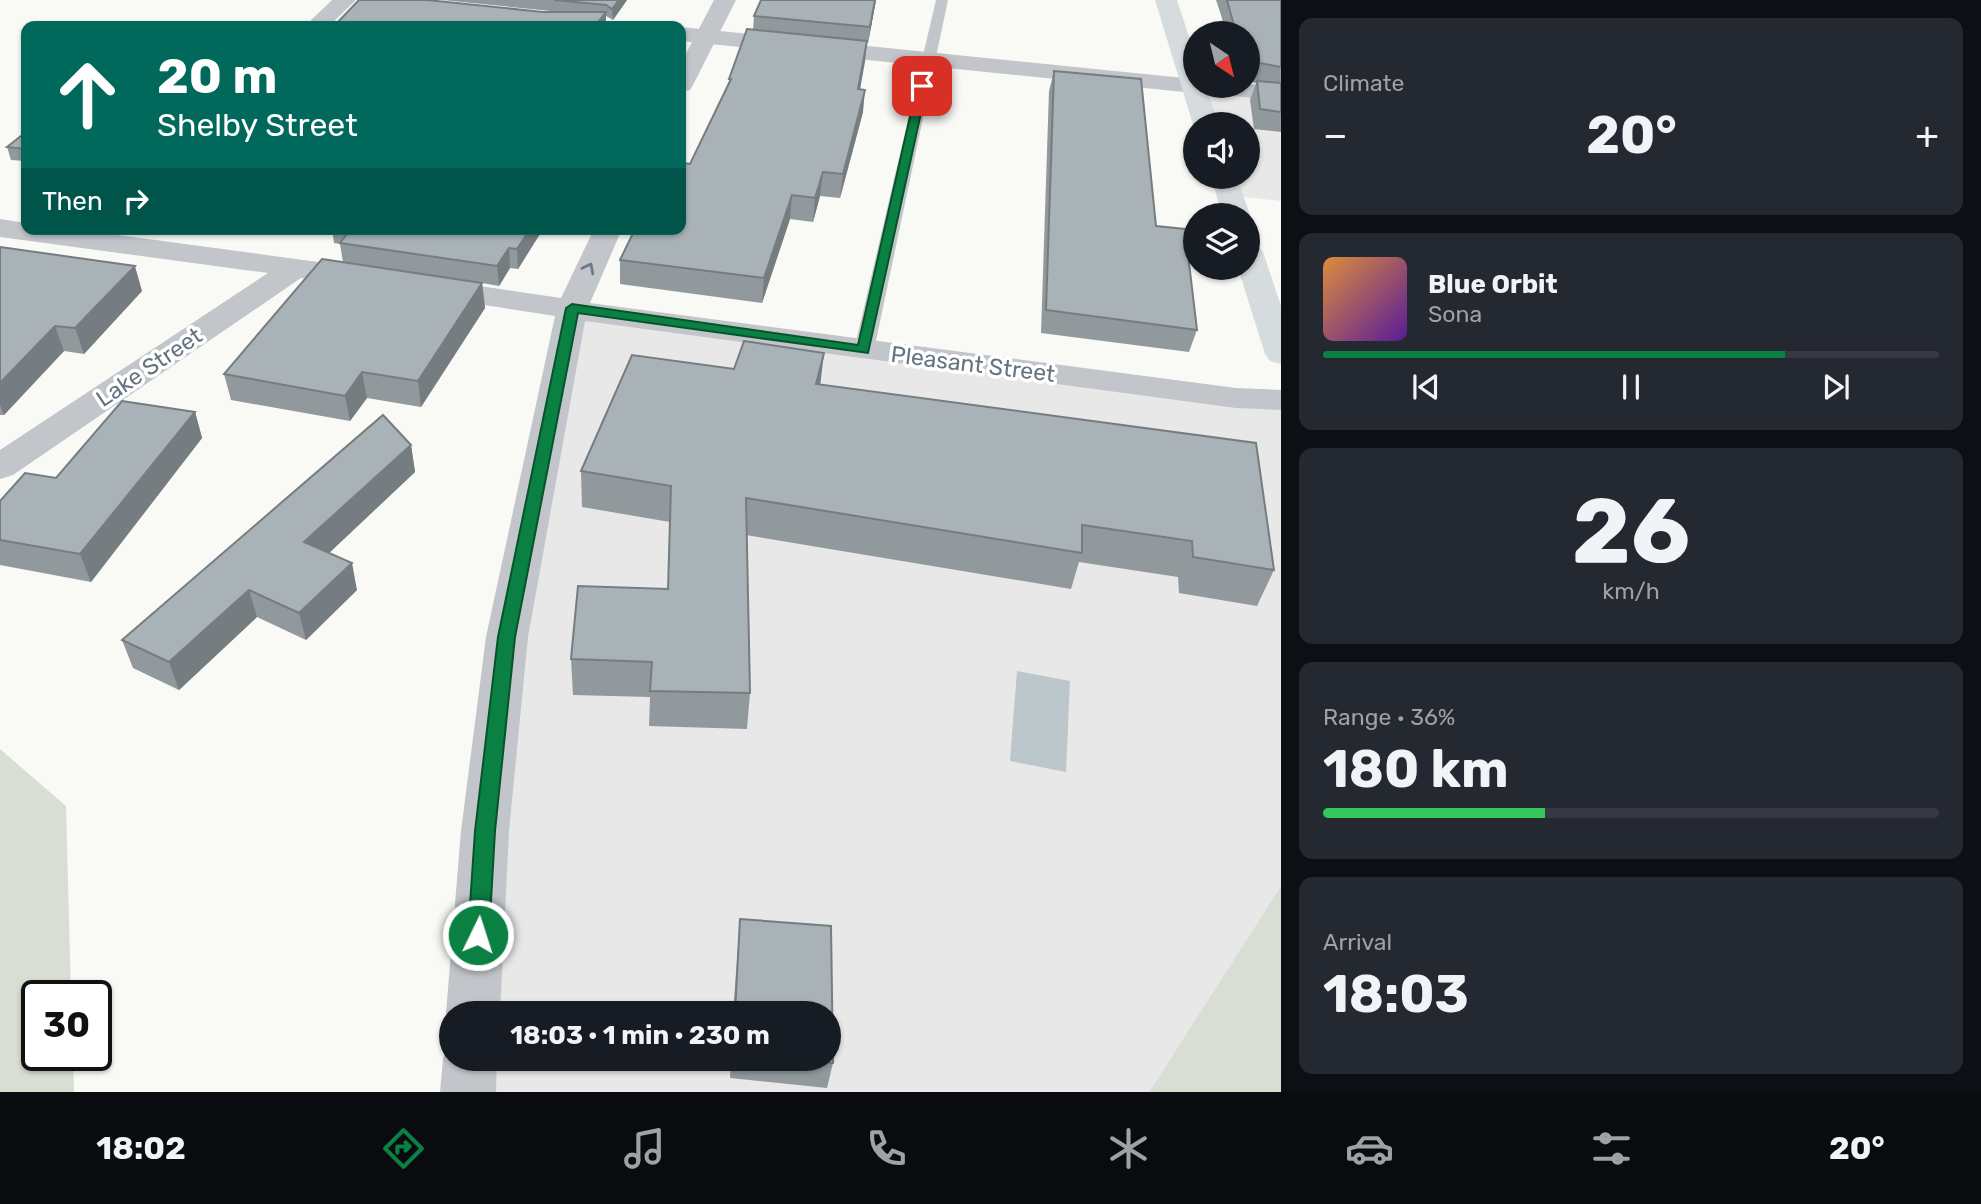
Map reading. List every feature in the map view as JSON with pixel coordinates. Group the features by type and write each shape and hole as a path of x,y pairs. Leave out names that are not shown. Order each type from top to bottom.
{"main road":[{"path":"1166,0 1183,52"},
{"path":"1257,280 1281,354"}],"street":[{"path":"323,21 354,0"},
{"path":"686,75 725,0"},
{"path":"686,35 1183,85"},
{"path":"1260,92 1281,94"},
{"name":"Pleasant Street","path":"0,228 21,229"},
{"name":"Pleasant Street","path":"93,235 400,283 864,350 1236,398 1281,400"},
{"path":"474,1001 494,748 507,637 572,308 605,235"},
{"name":"Lake Street","path":"0,467 297,267"},
{"path":"468,1092 469,1071"}],"lane":[{"path":"864,350 942,0"}],"shaded area":[{"path":"1260,92 1281,94 1281,201 1229,195 1227,189 1260,189 1260,112 1203,112 1198,98 1260,98"},
{"path":"572,308 1281,400 1281,886 1149,1092 468,1092 469,1071 841,1071 841,1001 474,1001 485,831"},
{"path":"1017,671 1070,681 1066,772 1010,761"},
{"path":"0,749 66,806 71,980 21,980 21,1071 73,1071 74,1092 0,1092"},
{"path":"1281,886 1281,1092 1149,1092"}],"building":[{"path":"359,0 427,0 543,12 606,12 599,21 339,21"},
{"path":"554,0 619,0 612,9 606,5"},
{"path":"761,0 875,0 870,27 754,16"},
{"path":"1227,0 1281,0 1281,67 1260,63 1260,21 1233,21"},
{"path":"747,29 867,41 858,89 865,90 843,174 823,172 815,198 792,195 764,278 620,260 632,235 686,235 686,163 690,164 729,79"},
{"path":"1054,71 1141,79 1156,226 1183,229 1183,280 1191,280 1197,330 1046,310"},
{"path":"1260,81 1281,83 1281,112 1260,109"},
{"path":"21,136 21,148 7,147"},
{"path":"346,235 526,235 517,249 509,248 497,266 340,243"},
{"path":"0,247 135,266 75,328 55,326 0,383"},
{"path":"322,259 482,283 418,381 362,372 345,396 224,374"},
{"path":"744,341 824,353 816,384 1256,443 1274,570 1193,557 1192,541 1082,525 1082,553 746,498 750,693 650,691 652,662 571,659 578,586 668,589 671,486 581,471 632,355 734,369"},
{"path":"122,401 195,412 80,554 0,540 0,501 25,473 56,478"},
{"path":"383,415 411,445 304,542 352,563 299,613 249,590 169,662 122,640"},
{"path":"740,919 831,926 832,1001 736,1001"}],"route":[{"path":"478,935 485,831 507,637 572,308 667,324 864,350 922,86"}]}
